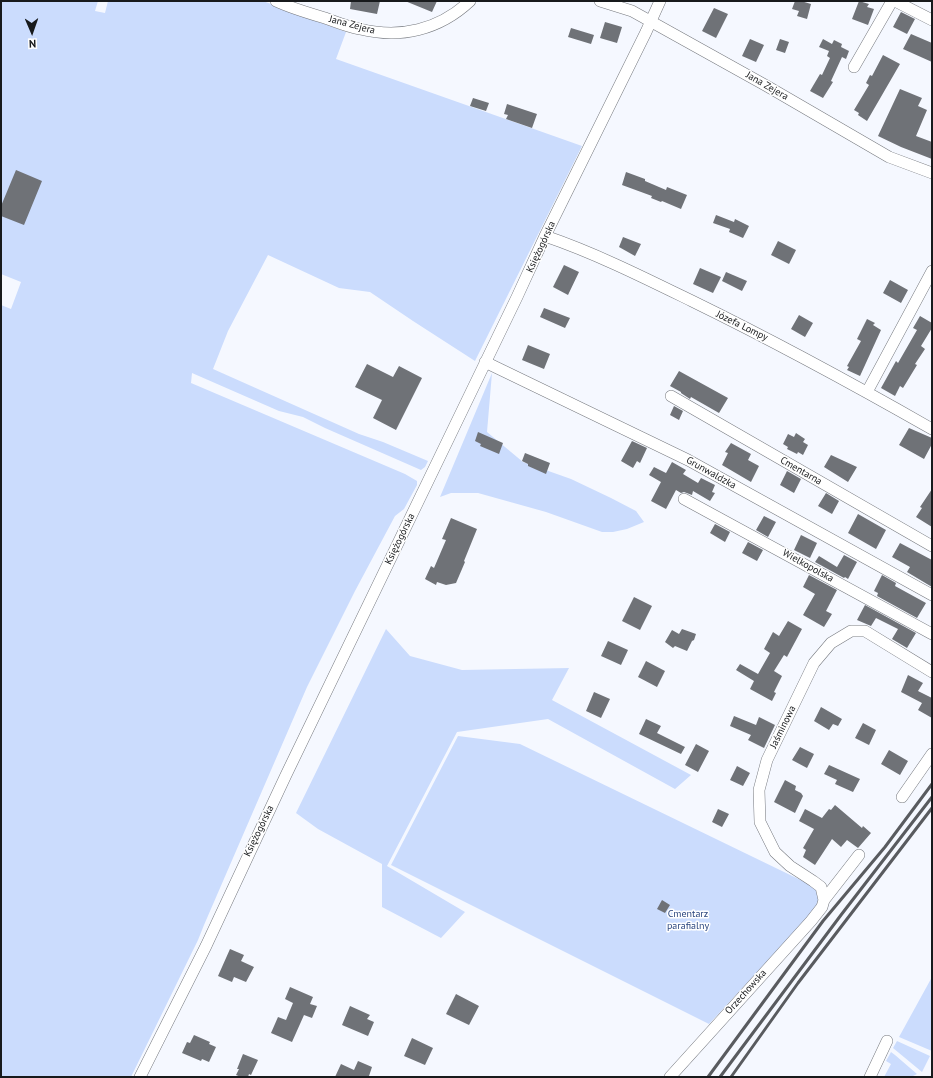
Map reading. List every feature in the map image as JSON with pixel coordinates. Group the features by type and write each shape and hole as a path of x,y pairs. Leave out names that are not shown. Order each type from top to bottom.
{"street":[{"name":"Jana Zejera","path":"276,1 359,29 386,34 412,32 437,24 470,1"},
{"name":"Jana Zejera","path":"600,1 632,6 651,21 889,157 932,173"},
{"name":"Księżogórska","path":"140,1077 206,946 293,760 545,236 660,1"},
{"path":"854,67 893,1 932,20"},
{"name":"Józefa Lompy","path":"545,236 636,274 762,335 932,429"},
{"path":"867,392 932,271"},
{"name":"Grunwaldzka","path":"485,362 688,460 932,595"},
{"name":"Cmentarna","path":"671,396 932,546"},
{"name":"Wielkopolska","path":"684,499 932,634"},
{"name":"Jaśminowa","path":"823,903 821,887 790,866 775,852 765,836 760,822 759,790 767,760 814,663 831,643 851,631 866,631 932,672"},
{"path":"902,797 932,754"},
{"name":"Orzechowska","path":"670,1077 811,921 859,855"},
{"path":"870,1077 887,1041"}],"green space":[{"path":"1,1 98,1 95,11 105,13 108,1 263,1 346,32 336,59 582,146 475,361 370,292 339,288 268,255 228,331 213,369 359,434 383,442 428,461 425,467 421,470 303,417 279,411 192,373 191,383 405,474 417,481 417,485 404,509 395,516 355,591 307,687 198,940 131,1077 1,1077 1,305 11,309 21,282 1,274"},
{"path":"492,373 487,432 523,462 571,479 611,498 636,511 644,522 627,529 613,532 602,532 546,512 478,493 451,493 440,497"},
{"path":"386,629 410,656 462,670 569,668 552,700 691,775 675,789 548,719 457,732 387,866 465,912 441,938 382,907 382,864 318,829 296,813"},
{"name":"Cmentarz parafialny","path":"458,736 520,744 815,887 821,903 709,1024 391,865"},
{"path":"932,977 932,1051 899,1037"},
{"path":"897,1041 930,1056 922,1072 893,1048"},
{"path":"891,1052 917,1074 911,1077 884,1077 891,1064 886,1061"}],"building":[{"path":"351,1 380,1 377,14 350,9"},
{"path":"405,1 437,1 432,12"},
{"path":"795,1 811,4 807,19 797,16 799,11 792,9"},
{"path":"859,1 869,4 867,7 874,9 868,25 852,19"},
{"path":"714,8 728,14 716,38 702,31"},
{"path":"901,12 915,19 907,34 893,27"},
{"path":"605,22 622,27 617,43 600,38"},
{"path":"571,28 594,35 591,44 568,37"},
{"path":"911,34 932,43 932,62 903,49"},
{"path":"750,39 764,45 756,62 742,56"},
{"path":"780,39 789,42 785,53 776,50"},
{"path":"823,39 832,44 834,40 842,44 841,47 849,51 846,59 842,57 831,81 833,82 823,98 810,91 820,74 822,75 830,58 827,56 829,51 819,47"},
{"path":"883,55 900,64 867,121 858,115 859,113 854,110 869,85 866,83 870,75 872,76"},
{"path":"900,89 922,98 918,106 927,110 916,136 932,142 932,159 878,136"},
{"path":"473,98 489,103 486,111 470,106"},
{"path":"507,104 537,114 532,128 506,119 508,115 504,114"},
{"path":"16,170 42,181 24,225 1,216 1,206"},
{"path":"626,172 645,179 645,181 666,190 667,187 687,195 681,209 622,185"},
{"path":"716,215 734,222 735,219 749,226 743,238 729,232 730,229 713,223"},
{"path":"623,237 641,244 635,256 619,247"},
{"path":"778,241 796,250 789,264 771,255"},
{"path":"564,265 579,272 568,295 553,287"},
{"path":"700,268 721,277 713,293 693,284"},
{"path":"726,272 747,281 742,291 722,281"},
{"path":"890,280 908,290 901,303 883,293"},
{"path":"544,308 570,318 565,328 540,317"},
{"path":"799,315 813,323 805,337 791,329"},
{"path":"920,316 932,323 932,328 921,346 925,349 915,364 917,365 903,388 900,386 895,396 881,388 896,361 898,363 917,330 913,328"},
{"path":"867,319 875,323 873,325 881,330 860,376 847,370 849,367 847,366 861,341 857,339"},
{"path":"528,345 550,354 544,369 522,360"},
{"path":"367,364 393,377 399,366 422,378 396,430 373,418 382,400 355,387"},
{"path":"679,371 728,398 719,413 691,397 690,399 670,386"},
{"path":"674,406 683,411 679,420 670,415"},
{"path":"909,428 932,438 932,444 924,459 899,445"},
{"path":"478,432 503,443 499,454 480,446 481,444 475,441"},
{"path":"796,433 805,439 803,442 808,445 803,455 787,449 788,447 783,444 788,434 794,437"},
{"path":"632,441 647,448 640,463 637,461 633,468 621,461"},
{"path":"731,443 751,454 748,460 759,466 751,482 722,465 728,453 725,452"},
{"path":"525,453 550,463 546,474 528,466 528,464 522,461"},
{"path":"831,455 857,467 848,482 824,467"},
{"path":"672,462 686,470 683,474 698,483 701,478 715,485 712,492 715,493 710,501 693,491 692,495 684,492 681,493 676,490 666,509 651,501 661,482 649,475 654,467 666,473"},
{"path":"787,471 801,479 794,493 780,485"},
{"path":"932,489 932,527 916,517 922,508 920,507"},
{"path":"826,493 839,501 832,514 818,506"},
{"path":"858,514 886,530 876,549 848,533"},
{"path":"764,516 776,522 768,537 756,530"},
{"path":"451,518 477,529 456,583 446,585 437,582 436,585 425,579 431,566 434,568 446,540 442,539"},
{"path":"715,524 730,532 725,542 710,533"},
{"path":"801,535 817,543 810,558 794,550"},
{"path":"748,542 763,550 757,561 742,553"},
{"path":"900,543 932,560 932,587 907,572 910,567 892,557"},
{"path":"844,555 857,562 848,579 815,562 819,556 837,567"},
{"path":"809,575 837,590 826,611 832,614 824,627 803,615 815,594 803,587"},
{"path":"882,575 896,583 895,586 926,603 917,618 877,596 878,593 874,591"},
{"path":"634,597 652,606 640,630 622,621"},
{"path":"865,605 916,633 907,648 892,639 898,629 876,618 871,626 857,620"},
{"path":"788,621 802,629 787,657 784,655 774,671 782,676 774,692 776,693 772,701 750,689 754,681 736,670 740,664 758,674 770,653 764,649 773,632 779,636"},
{"path":"682,629 696,634 687,651 675,646 673,648 665,642 672,630 679,634"},
{"path":"608,641 628,650 621,665 601,656"},
{"path":"646,661 665,671 657,687 638,677"},
{"path":"908,675 923,683 918,691 932,698 932,718 918,710 922,703 901,692"},
{"path":"594,692 610,699 601,718 586,711"},
{"path":"821,707 842,719 838,726 833,724 829,730 814,721"},
{"path":"734,716 756,725 759,717 775,725 764,748 748,740 751,735 730,726"},
{"path":"646,719 661,726 657,733 685,747 681,754 639,734"},
{"path":"863,723 876,730 869,745 855,738"},
{"path":"696,744 709,751 698,772 685,765"},
{"path":"800,747 814,754 807,768 792,760"},
{"path":"889,750 908,761 900,775 881,764"},
{"path":"829,765 860,779 853,792 835,784 837,780 824,774"},
{"path":"737,766 750,773 743,786 730,780"},
{"path":"785,780 796,786 795,790 803,796 795,813 774,802"},
{"path":"835,805 862,828 863,826 871,833 858,848 847,840 841,847 832,839 815,865 803,857 806,850 803,848 814,829 799,821 805,809 822,818 829,809 831,810"},
{"path":"718,809 729,814 722,827 712,822"},
{"path":"662,900 670,905 665,913 657,909"},
{"path":"230,949 244,955 241,961 254,967 246,982 234,977 232,982 218,976"},
{"path":"290,987 313,997 310,1004 317,1006 312,1018 304,1015 292,1042 271,1033 278,1017 286,1020 293,1003 285,999"},
{"path":"456,994 479,1006 469,1025 446,1014"},
{"path":"350,1006 370,1015 367,1019 374,1022 368,1036 342,1025"},
{"path":"194,1035 210,1042 209,1044 216,1047 209,1062 202,1059 201,1061 182,1053 187,1042 190,1043"},
{"path":"412,1038 433,1048 425,1065 404,1056"},
{"path":"243,1054 258,1060 251,1075 249,1074 248,1077 236,1075"},
{"path":"358,1061 372,1067 370,1077 335,1077 341,1064 354,1070"}],"railway":[{"path":"708,1077 823,921 885,847 932,784"},
{"path":"720,1077 841,915 932,797"},
{"path":"731,1077 798,983 932,808"}]}
